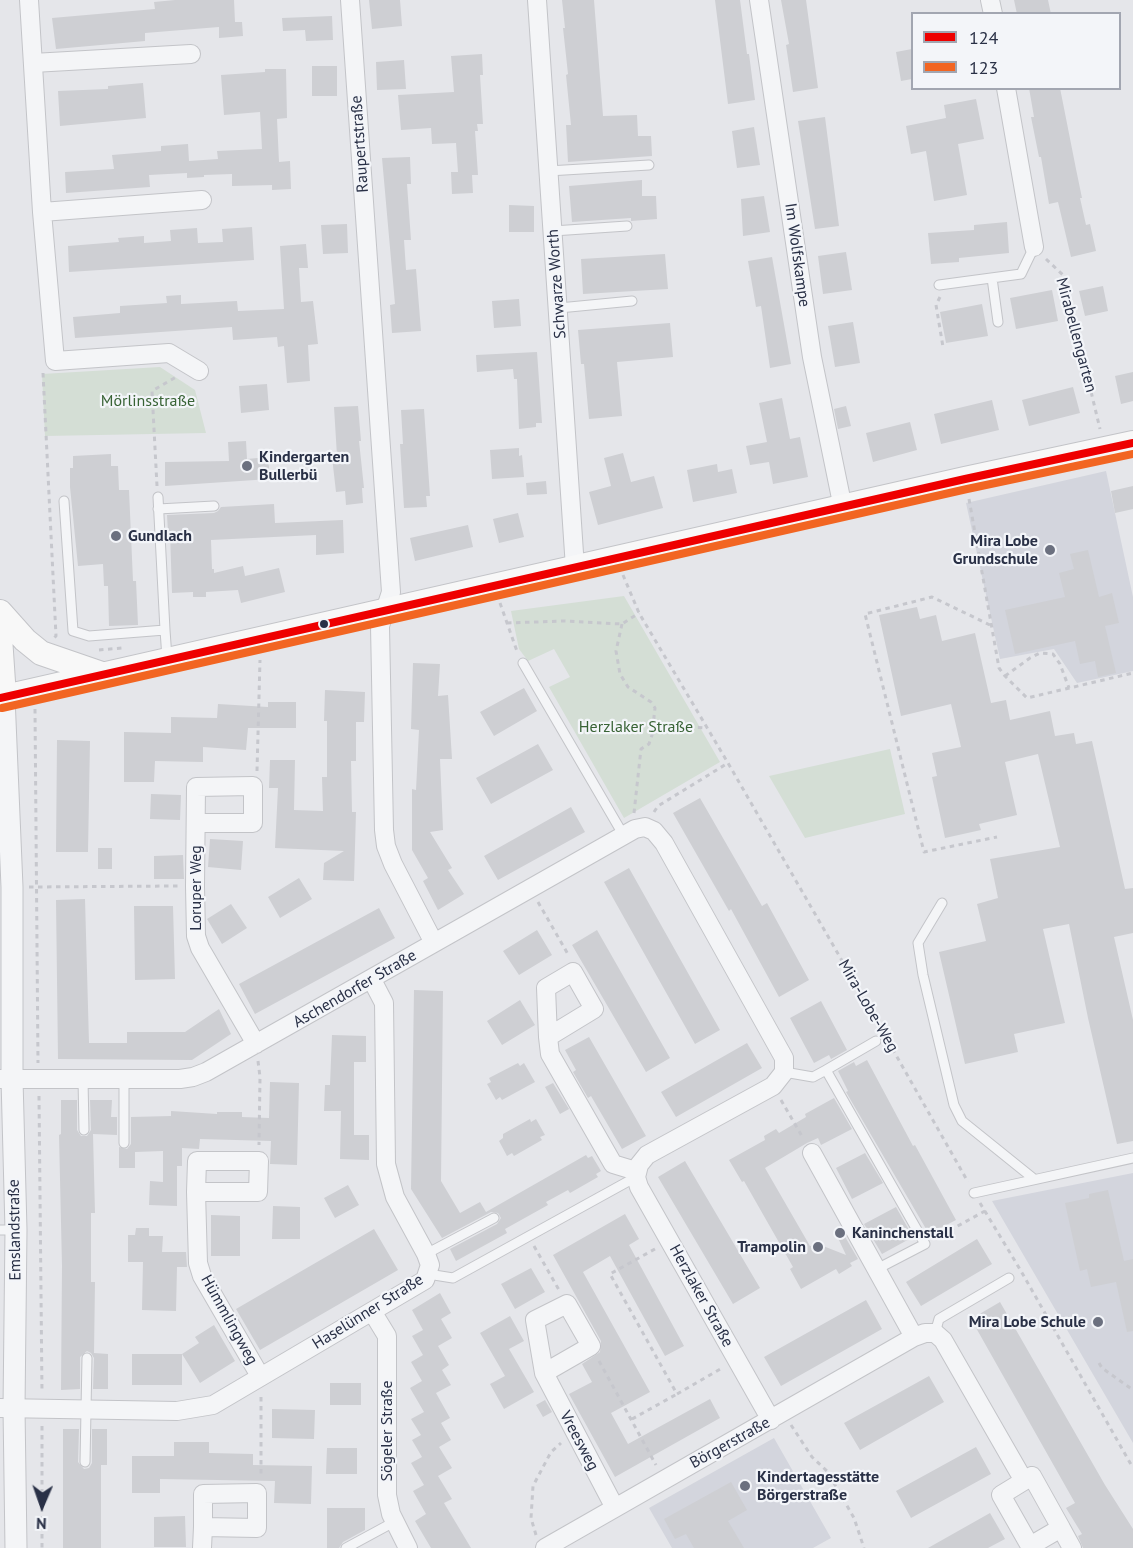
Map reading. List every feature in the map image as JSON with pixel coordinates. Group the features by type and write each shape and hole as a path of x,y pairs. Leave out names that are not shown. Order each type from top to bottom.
{"main road":[{"path":"0,637 2,697 1133,443"},
{"path":"0,612 25,640 41,653 104,674"}],"street":[{"path":"29,0 42,212 55,361 169,353 194,368"},
{"name":"Raupertstraße","path":"350,0 391,592 385,610"},
{"name":"Schwarze Worth","path":"537,0 575,568"},
{"name":"Im Wolfskampe","path":"759,0 812,357 843,508"},
{"path":"33,63 191,54"},
{"path":"1006,90 1034,247"},
{"path":"42,212 202,200"},
{"name":"Aschendorfer Straße","path":"6,1079 180,1079 193,1077 372,980 434,943 386,846 380,626 385,610"},
{"name":"Emslandstraße","path":"2,697 5,806 12,887 6,1079 7,1408 16,1548"},
{"name":"Loruper Weg","path":"197,824 253,823 253,786 196,787 195,886 196,936 200,948 256,1044"},
{"path":"434,943 635,830 654,831 664,843 784,1058 779,1079 647,1155 636,1174 614,1164 550,1053 548,1037 546,988 573,972 594,1009 548,1037"},
{"name":"Haselünner Straße","path":"7,1408 177,1411 213,1405 426,1280 430,1265 395,1197 386,1164 384,1003 372,980"},
{"path":"812,1153 914,1337"},
{"name":"Hümmlingweg","path":"259,1161 197,1161 196,1192 198,1263 202,1276 260,1376"},
{"path":"196,1192 258,1192 259,1161"},
{"name":"Herzlaker Straße","path":"636,1174 639,1187 736,1360 778,1416"},
{"path":"544,1373 591,1346 567,1305"},
{"name":"Vreesweg","path":"567,1305 536,1320 544,1373 615,1508"},
{"name":"Sögeler Straße","path":"373,1313 387,1336 387,1495 394,1522 407,1548"},
{"path":"935,1333 943,1340 1024,1481"},
{"name":"Börgerstraße","path":"541,1543 615,1508 914,1337 935,1333"},
{"path":"1061,1528 1030,1546 1001,1495 1032,1476 1061,1528 1072,1548"},
{"path":"202,1527 257,1528 256,1493 203,1494 202,1527 202,1548"}],"lane":[{"path":"548,171 649,165"},
{"path":"553,231 627,226"},
{"path":"942,285 1021,274 1034,247"},
{"path":"992,278 998,322"},
{"path":"559,308 632,300"},
{"path":"158,497 167,660"},
{"path":"64,501 74,631 89,636 165,630"},
{"path":"158,509 214,506"},
{"path":"523,663 635,830"},
{"path":"942,903 918,943 923,975 954,1105 962,1121 1034,1179"},
{"path":"779,1079 813,1077 876,1041"},
{"path":"826,1070 925,1244 875,1270"},
{"path":"124,1078 124,1143"},
{"path":"83,1079 84,1130"},
{"path":"974,1193 1133,1158"},
{"path":"428,1274 453,1278 636,1174"},
{"path":"426,1254 494,1218"},
{"path":"935,1333 939,1319 1009,1278"},
{"path":"85,1462 87,1358"},
{"path":"346,1548 394,1522"}],"path":[{"name":"Mirabellengarten","path":"1034,247 1063,275 1104,450"},
{"path":"942,285 936,304 943,347"},
{"path":"50,642 56,636 42,374 55,361"},
{"path":"158,497 152,391 194,368"},
{"path":"965,479 990,625 999,668 1005,676 1027,698 1133,673"},
{"name":"Mira-Lobe-Weg","path":"616,560 639,613 728,763 1133,1468"},
{"path":"494,585 516,651 523,663"},
{"path":"990,625 932,597 865,614 924,852 997,837"},
{"path":"507,623 564,621 622,624 639,613"},
{"path":"622,624 616,651 620,674 628,687 651,702 655,708 649,744 641,749 634,810 635,830"},
{"path":"253,786 257,779 260,639"},
{"path":"1005,676 1040,653 1053,654 1060,664 1069,688"},
{"path":"35,712 42,1548"},
{"path":"653,724 707,728"},
{"path":"635,830 658,806 728,763"},
{"path":"12,887 195,886"},
{"path":"531,888 572,960 573,972"},
{"path":"256,1044 260,1077 259,1161"},
{"path":"779,1079 812,1153"},
{"path":"925,1244 986,1211"},
{"path":"529,1236 567,1305"},
{"path":"670,1241 610,1274 677,1394"},
{"path":"591,1346 664,1480"},
{"path":"631,1420 736,1360"},
{"path":"1099,1363 1102,1368 1133,1390"},
{"path":"256,1493 262,1475 260,1376"},
{"path":"778,1416 827,1471 854,1518 864,1548"},
{"path":"541,1543 531,1518 533,1486 551,1452 573,1431"}],"shaded area":[{"name":"Mira Lobe Grundschule","path":"1106,471 1133,597 1133,671 1077,683 1054,649 1000,659 966,503"},
{"name":"Mira Lobe Schule","path":"1133,1173 1133,1443 992,1201"},
{"name":"Kindertagesstätte Börgerstraße","path":"774,1438 831,1538 813,1548 672,1548 649,1508"}],"green space":[{"name":"Mörlinsstraße","path":"160,367 195,390 206,433 45,436 42,374"},
{"name":"Herzlaker Straße","path":"624,596 720,762 624,818 549,687 570,677 554,649 528,661 519,649 511,611"},
{"path":"890,749 905,814 805,838 769,776"}],"building":[{"path":"234,0 235,22 242,22 243,36 219,38 219,27 145,33 145,41 56,49 52,18 155,9 154,2"},
{"path":"369,0 400,0 402,26 372,29"},
{"path":"562,0 594,0 603,116 637,115 638,136 651,136 652,156 568,162 566,125 571,125"},
{"path":"715,0 740,0 755,100 728,104"},
{"path":"781,0 806,0 818,88 793,92 786,45 789,44"},
{"path":"1014,0 1048,0 1051,12 1017,12"},
{"path":"332,16 333,40 306,41 305,30 283,31 282,18"},
{"path":"911,49 911,79 901,81 896,52"},
{"path":"482,54 483,75 480,75 483,124 477,124 478,131 475,131 478,175 472,175 473,193 452,194 451,172 458,172 456,143 432,144 431,128 401,130 398,95 454,92 451,56"},
{"path":"404,60 406,89 377,90 376,62"},
{"path":"312,66 337,66 337,96 312,96"},
{"path":"265,69 286,69 287,118 277,119 279,162 290,161 291,189 272,190 272,185 232,186 232,174 187,178 187,173 149,175 150,187 66,193 65,172 114,169 112,155 161,151 161,146 188,144 189,161 218,159 217,151 262,149 260,112 224,115 221,75 265,72"},
{"path":"143,83 146,118 60,126 58,91 108,89 108,86"},
{"path":"1029,90 1060,90 1082,198 1080,198 1086,225 1090,224 1096,251 1071,257 1058,202 1049,204 1031,117 1034,117"},
{"path":"976,99 984,139 958,144 967,195 934,201 926,151 911,154 906,126 946,118 944,105"},
{"path":"825,117 839,226 815,229 798,121"},
{"path":"754,127 760,165 737,168 732,131"},
{"path":"410,157 411,184 407,184 411,240 404,240 406,270 416,269 421,331 392,333 390,305 395,304 382,158"},
{"path":"642,180 642,196 656,196 657,219 631,221 631,218 572,222 569,186"},
{"path":"764,196 770,232 743,236 741,199"},
{"path":"509,205 534,206 534,232 509,232"},
{"path":"1007,222 1009,253 959,258 959,262 931,264 928,233 974,230 974,225"},
{"path":"347,224 348,253 323,254 321,225"},
{"path":"252,227 254,260 69,272 68,246 119,242 118,238 144,236 144,243 171,241 170,230 197,228 198,243 223,242 222,229"},
{"path":"306,244 308,268 299,268 301,302 313,301 318,344 308,345 310,381 287,383 284,346 278,347 277,337 233,340 232,327 75,338 73,317 120,313 120,306 167,303 166,296 181,295 181,304 237,301 238,311 284,309 280,246"},
{"path":"846,252 852,290 823,294 818,256"},
{"path":"665,254 668,289 583,294 581,259"},
{"path":"772,257 791,364 770,368 761,306 756,307 748,261"},
{"path":"1103,286 1108,311 1085,316 1079,291"},
{"path":"1052,290 1058,321 1016,329 1010,298"},
{"path":"519,299 521,326 494,328 492,301"},
{"path":"982,304 988,336 946,343 940,312"},
{"path":"853,322 860,363 835,367 828,326"},
{"path":"670,323 673,357 617,362 622,416 589,419 578,330"},
{"path":"537,352 542,423 536,423 536,427 519,429 517,379 514,379 513,369 477,372 476,355"},
{"path":"1133,372 1133,401 1121,404 1115,376"},
{"path":"267,384 269,410 241,413 239,386"},
{"path":"1073,387 1080,413 1029,426 1022,400"},
{"path":"782,398 790,439 800,437 808,477 773,484 769,462 750,465 746,446 767,442 759,403"},
{"path":"992,400 999,430 941,444 934,414"},
{"path":"358,406 363,503 346,505 345,491 336,492 332,457 337,456 334,407"},
{"path":"846,406 851,426 838,429 834,409"},
{"path":"424,409 430,496 426,496 427,507 404,508 400,444 403,444 401,410"},
{"path":"910,422 917,450 873,462 866,433"},
{"path":"246,441 247,459 268,457 270,479 165,486 165,462 229,461 228,442"},
{"path":"519,448 524,477 492,479 490,450"},
{"path":"623,453 631,482 654,476 663,508 598,525 589,492 611,486 604,458"},
{"name":"Gundlach","path":"111,454 111,466 118,466 119,490 129,490 133,581 136,581 138,625 109,626 108,586 104,586 103,564 78,566 70,487 70,468 73,468 73,456"},
{"path":"717,464 718,472 732,469 737,493 693,502 687,470"},
{"path":"546,481 547,494 527,495 526,483"},
{"path":"1133,486 1133,509 1115,513 1111,491"},
{"path":"274,504 275,523 343,520 344,553 316,555 316,535 211,540 214,573 243,566 245,576 279,568 285,592 241,603 238,590 206,592 206,597 193,597 193,592 172,593 170,532 168,532 167,515 214,513 221,507"},
{"path":"518,513 524,537 499,543 493,519"},
{"path":"468,525 473,547 415,561 410,538"},
{"path":"1088,550 1099,597 1112,593 1119,623 1105,626 1116,673 1098,677 1095,661 1080,664 1075,641 1015,654 1005,610 1065,597 1059,573 1074,569 1070,554"},
{"path":"917,607 920,619 936,615 942,641 975,633 991,703 1006,700 1010,720 1050,711 1055,736 1074,733 1076,744 1092,741 1125,889 1133,888 1133,933 1114,937 1133,1020 1133,1141 1117,1144 1069,924 1043,929 1065,1023 1014,1034 1018,1052 965,1064 939,952 986,941 977,904 998,898 990,859 1060,847 1038,754 1005,762 1017,815 979,824 981,830 945,838 932,777 937,776 932,753 961,747 951,704 901,716 879,615"},
{"path":"413,663 440,664 438,696 448,695 452,759 440,759 443,830 430,832 452,868 448,870 464,894 438,910 423,881 428,878 412,850 412,789 416,790 419,730 411,729"},
{"path":"524,688 537,711 494,736 480,712"},
{"path":"325,690 365,692 364,722 356,722 356,761 351,761 352,812 356,812 354,881 323,880 324,863 344,851 275,848 278,788 269,788 270,760 295,760 294,810 323,811 322,777 327,777"},
{"path":"268,702 296,702 296,728 248,728 246,750 203,747 203,762 155,761 154,782 124,782 124,732 171,733 171,717 217,718 218,704 268,707"},
{"path":"57,740 90,741 88,852 56,852"},
{"path":"538,744 553,770 491,804 476,778"},
{"path":"151,794 181,795 180,820 150,819"},
{"path":"700,798 762,906 767,903 809,980 779,997 731,909 729,911 673,813"},
{"path":"571,807 585,832 498,880 484,856"},
{"path":"210,839 243,841 241,870 208,867"},
{"path":"98,848 112,848 112,869 98,869"},
{"path":"183,855 184,879 154,879 154,856"},
{"path":"629,868 720,1030 695,1044 604,882"},
{"path":"299,878 312,899 280,918 268,897"},
{"path":"85,899 89,1043 127,1043 127,1032 185,1032 219,1009 231,1034 192,1060 58,1059 56,900"},
{"path":"231,904 247,928 222,944 207,919"},
{"path":"134,906 173,906 175,979 135,980"},
{"path":"379,908 395,938 255,1014 239,984"},
{"path":"537,930 552,955 519,975 503,951"},
{"path":"597,930 670,1058 646,1072 572,945"},
{"path":"414,990 443,991 441,1181 460,1213 480,1202 486,1212 586,1155 588,1158 592,1156 601,1171 596,1174 598,1177 570,1193 568,1190 546,1202 548,1205 505,1229 507,1233 456,1261 450,1249 497,1224 501,1218 498,1213 491,1212 442,1238 411,1189"},
{"path":"520,1000 535,1025 502,1045 487,1021"},
{"path":"821,1001 847,1050 831,1059 829,1055 814,1063 790,1018"},
{"path":"332,1035 366,1036 366,1062 354,1062 354,1135 369,1135 369,1160 340,1159 341,1111 324,1111 325,1085 330,1085"},
{"path":"589,1037 646,1136 622,1149 591,1096 588,1098 573,1072 576,1070 565,1050"},
{"path":"747,1043 762,1068 676,1117 661,1092"},
{"path":"867,1060 956,1220 929,1234 846,1092 848,1091 838,1071 854,1062 856,1066"},
{"path":"518,1063 520,1066 524,1063 535,1082 502,1100 500,1097 496,1100 487,1084 491,1082 489,1078"},
{"path":"270,1082 299,1083 297,1165 270,1164 271,1141 200,1139 199,1149 182,1148 182,1166 177,1166 177,1206 149,1205 150,1181 163,1182 163,1151 135,1152 135,1168 119,1168 119,1147 127,1149 131,1144 131,1117 171,1116 171,1111 217,1114 217,1112 242,1112 242,1117 269,1118"},
{"path":"553,1083 569,1109 560,1114 545,1087"},
{"path":"834,1098 852,1129 821,1145 818,1138 765,1168 810,1246 818,1244 846,1255 838,1238 844,1235 858,1259 850,1263 852,1266 839,1274 836,1269 801,1289 790,1269 793,1267 744,1181 742,1182 729,1160 765,1140 764,1136 776,1129 779,1133 806,1117 805,1114"},
{"path":"61,1100 77,1100 77,1130 81,1136 87,1136 91,1130 90,1100 112,1100 111,1117 117,1117 117,1135 93,1134 95,1213 91,1213 91,1282 95,1282 94,1353 108,1354 108,1389 93,1389 94,1358 87,1351 80,1357 80,1389 61,1390 62,1266 59,1135 61,1134"},
{"path":"530,1119 531,1122 536,1119 545,1135 540,1137 542,1140 514,1156 512,1153 507,1156 499,1141 503,1138 503,1134"},
{"path":"865,1153 883,1183 852,1199 836,1168"},
{"path":"685,1161 760,1288 733,1304 658,1177"},
{"path":"348,1185 359,1205 335,1218 324,1198"},
{"path":"1108,1190 1124,1261 1133,1259 1133,1331 1127,1332 1116,1282 1091,1287 1087,1269 1080,1271 1065,1203 1089,1198 1089,1194"},
{"path":"273,1206 300,1207 300,1239 272,1239"},
{"path":"896,1207 913,1237 882,1254 864,1224"},
{"path":"625,1214 639,1239 629,1245 684,1346 665,1356 610,1256 583,1272 650,1392 611,1413 628,1444 710,1399 720,1418 615,1477 569,1394 592,1382 582,1364 600,1352 601,1341 553,1255"},
{"path":"211,1215 240,1216 240,1256 211,1256"},
{"path":"136,1228 149,1228 149,1236 163,1236 162,1252 186,1252 187,1267 177,1267 176,1311 142,1310 143,1262 128,1262 128,1235 135,1235"},
{"path":"374,1229 398,1270 260,1350 236,1309"},
{"path":"977,1239 992,1264 921,1306 906,1282"},
{"path":"531,1268 545,1292 515,1309 501,1284"},
{"path":"440,1293 451,1313 441,1319 452,1338 438,1346 449,1365 442,1370 451,1385 436,1393 450,1418 441,1423 451,1440 439,1447 452,1468 438,1476 452,1499 444,1503 471,1548 431,1548 415,1521 426,1514 413,1491 424,1485 411,1463 422,1457 412,1440 421,1435 411,1419 424,1412 410,1388 422,1381 411,1362 423,1355 412,1336 423,1330 412,1310"},
{"path":"866,1300 882,1329 781,1386 764,1357"},
{"path":"1000,1302 1105,1485 1133,1529 1133,1548 1083,1548 1078,1536 1082,1534 1066,1508 1075,1503 971,1319"},
{"path":"510,1316 524,1341 509,1349 534,1392 504,1409 490,1384 505,1376 480,1333"},
{"path":"214,1325 235,1361 200,1383 182,1354 199,1343 195,1337"},
{"path":"132,1354 182,1354 182,1385 132,1385"},
{"path":"929,1376 944,1402 860,1450 844,1423"},
{"path":"330,1383 361,1383 361,1405 330,1405"},
{"path":"545,1400 552,1412 543,1417 536,1405"},
{"path":"272,1409 315,1410 314,1439 272,1438"},
{"path":"63,1429 79,1429 78,1462 84,1469 89,1468 92,1463 92,1429 107,1429 107,1465 101,1465 101,1548 63,1548"},
{"path":"174,1442 209,1442 209,1453 253,1454 253,1465 312,1466 311,1504 274,1503 275,1481 160,1479 160,1493 132,1493 132,1456 174,1456"},
{"path":"976,1447 991,1474 911,1518 896,1491"},
{"path":"327,1448 357,1448 357,1474 326,1474"},
{"path":"731,1482 747,1510 728,1521 744,1548 694,1548 686,1534 675,1539 664,1519"},
{"path":"327,1508 365,1508 365,1530 343,1542 339,1548 327,1548"},
{"path":"990,1513 1005,1539 988,1548 928,1548"},
{"path":"185,1516 186,1547 154,1547 154,1517"}],"transit line":[{"name":"124","path":"0,698 1133,443"},
{"name":"123","path":"2,708 967,489 1133,454"}],"place":[{"name":"Kindergarten Bullerbü","path":"247,466"},
{"name":"Gundlach","path":"116,536"},
{"name":"Mira Lobe Grundschule","path":"1050,550"},
{"name":"Kaninchenstall","path":"840,1233"},
{"name":"Trampolin","path":"818,1247"},
{"name":"Mira Lobe Schule","path":"1098,1322"},
{"name":"Kindertagesstätte Börgerstraße","path":"745,1486"}]}
